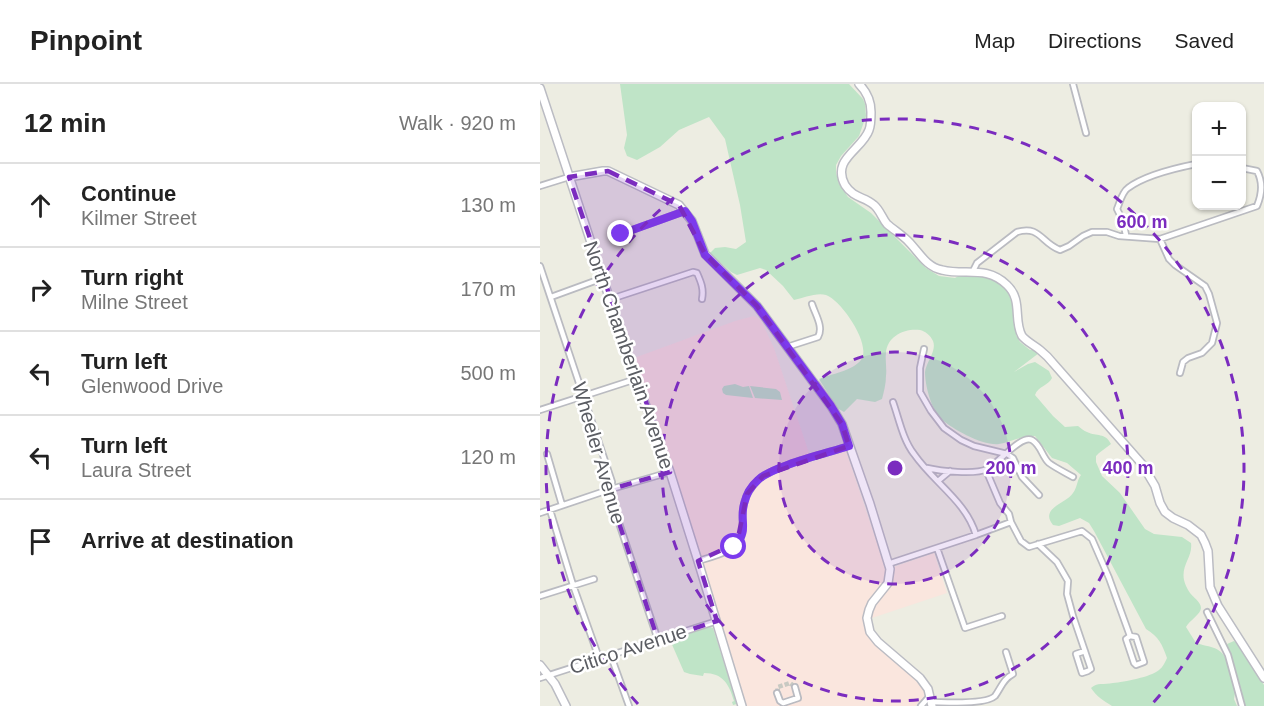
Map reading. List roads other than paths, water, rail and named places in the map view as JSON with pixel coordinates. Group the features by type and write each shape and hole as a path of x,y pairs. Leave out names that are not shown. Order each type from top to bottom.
{"street":[{"path":"1073,84 1086,134"},
{"path":"862,85 871,105 869,131 842,166 845,183 853,195 877,207 886,223 910,242 930,265 941,270 973,271 993,275 1007,284 1017,304 1019,328 1022,335 1053,363 1142,464 1155,486 1165,512 1201,535 1208,551 1210,587 1218,606 1264,678"},
{"name":"North Chamberlain Avenue","path":"540,88 542,103 670,472 742,706"},
{"path":"1126,235 1117,208 1126,189 1157,174 1192,165"},
{"path":"1246,169 1257,171 1260,178 1261,196 1257,206 1246,210"},
{"path":"540,186 569,177 608,171 679,205 685,211 692,221 705,255 757,306 842,424 890,575 888,583 872,603 867,618 870,632 878,642 920,678 928,688 932,702"},
{"path":"973,271 977,263 1017,232 1024,230 1033,230 1053,248 1060,250 1092,232 1160,239 1245,210"},
{"path":"621,234 685,211"},
{"path":"1160,239 1169,259 1205,286 1217,323 1212,343 1202,353 1183,362 1180,374"},
{"name":"Wheeler Avenue","path":"540,266 612,482 608,490 658,640"},
{"path":"610,299 693,272 697,273 701,284 702,298"},
{"path":"551,297 603,278"},
{"path":"787,347 818,337 821,333 812,304"},
{"path":"924,349 920,368 920,392 931,411 945,428 961,440 974,446 1007,453 1013,458 1022,477 1039,495"},
{"path":"540,410 636,379"},
{"path":"893,402 912,452 957,500 973,525 976,535"},
{"path":"927,468 950,471 986,470 1026,439 1037,444 1051,465 1073,477"},
{"path":"698,561 729,550 737,543 742,536 743,510 747,494 763,476 849,446"},
{"path":"547,454 562,505"},
{"path":"986,470 1000,503 1009,514 1021,541 1029,547 1082,531 1092,539 1110,578 1130,636"},
{"path":"938,481 950,471"},
{"path":"540,513 670,472"},
{"path":"550,510 599,658"},
{"path":"888,564 1011,522"},
{"path":"1038,544 1057,562 1068,581 1067,594 1091,669 1082,673 1076,654 1084,651"},
{"path":"937,548 965,628 1002,616"},
{"path":"540,596 594,579"},
{"path":"1207,612 1228,655 1242,706"},
{"name":"Citico Avenue","path":"544,676 717,621"},
{"path":"1130,636 1136,637 1144,662 1136,665 1126,639 1130,636"},
{"path":"921,706 932,702 994,698 1007,677 1013,674 1006,652"},
{"path":"612,656 629,706"},
{"path":"540,665 544,676 555,684 566,706"},
{"path":"795,687 801,706"},
{"path":"777,693 783,703 798,698"}],"tunnel":[{"path":"777,693 778,687 790,683 795,687"}]}
